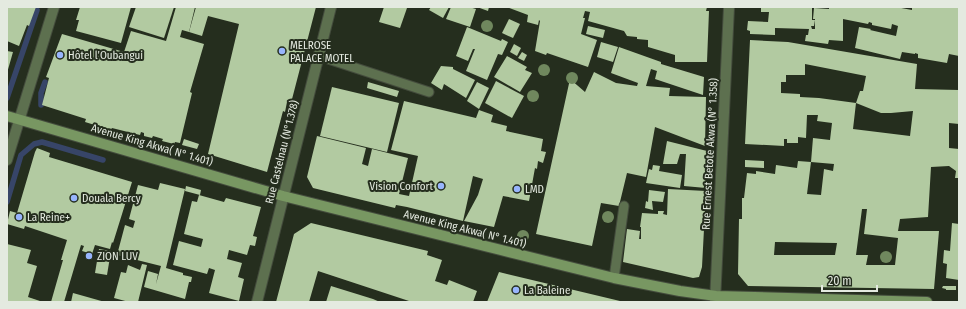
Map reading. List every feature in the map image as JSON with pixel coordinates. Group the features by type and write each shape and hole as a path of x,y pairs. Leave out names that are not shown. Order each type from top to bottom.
{"street":[{"path":"7,160 54,7"},
{"name":"Rue Castelnau (N°1.378)","path":"257,302 331,7"},
{"name":"Rue Ernest Betote Akwa (N° 1.358)","path":"715,299 729,7"},
{"name":"Avenue King Akwa( N° 1.401)","path":"7,116 284,196 614,278 715,299 927,302"}],"lane":[{"path":"319,56 429,92"},
{"path":"614,278 624,206"}],"building":[{"path":"7,7 36,7 19,46 7,41"},
{"path":"80,7 131,7 121,43 76,31 79,20 76,20"},
{"path":"136,7 174,7 164,38 129,27"},
{"path":"176,7 195,7 189,32 182,30 180,37 204,44 190,92 192,93 180,143 175,142 174,144 162,141 163,139 153,136 152,138 144,136 144,133 141,132 140,135 112,128 111,130 85,122 86,119 42,105 49,78 46,77 62,34 124,52 131,31 166,41"},
{"path":"196,7 316,7 291,103 287,102 285,112 283,111 267,172 208,154 239,24 208,16 202,36 189,32"},
{"path":"384,7 407,8 400,28 379,22"},
{"path":"431,7 449,7 443,18 429,10"},
{"path":"451,7 469,7 476,9 470,27 446,19"},
{"path":"477,7 489,7 488,11"},
{"path":"507,7 707,7 706,11 709,11 707,62 675,62 675,55 648,47 648,40 627,36 624,31 588,21 590,12 585,11 581,34 597,40 588,67 547,53 546,55 535,51 540,21 539,20 538,25 527,22 528,15"},
{"path":"761,7 812,7 812,20 815,20 813,19 814,8 896,7 912,10 912,7 959,7 959,56 949,54 947,63 918,58 918,54 915,53 902,52 900,59 855,48 859,27 896,36 898,26 892,24 891,29 872,25 872,23 869,22 868,24 843,19 843,41 829,40 828,44 805,41 809,29 775,28 775,35 750,34 750,31 747,30 748,21 768,22 769,12 761,12","holes":["815,20 815,29 812,29 811,26 814,26"]},
{"path":"509,19 520,24 513,38 502,33"},
{"path":"588,26 605,30 603,38 586,34"},
{"path":"467,27 501,41 502,39 508,42 502,55 498,54 487,80 466,71 475,49 473,49 468,61 456,56"},
{"path":"750,40 788,42 917,64 915,89 959,90 959,124 949,123 949,148 959,149 959,178 955,178 956,171 949,166 931,167 928,217 900,219 898,231 939,231 934,289 748,286 738,274 739,219 742,219 742,198 744,198 747,173 756,174 756,171 775,174 776,165 797,168 798,161 811,162 813,138 830,140 832,123 817,121 818,115 807,115 806,138 798,137 798,143 787,143 787,139 784,139 784,146 745,144","holes":["805,64 866,76 863,91 860,91 856,103 800,97 800,94 781,93 781,82 786,82 786,75 805,75","856,103 881,113 913,111 910,136 853,129","811,162 834,164 833,171 824,169 821,195 807,194","862,209 867,209 864,234 898,238 895,265 866,265 868,255 856,255","775,242 837,243 835,255 774,255"]},
{"path":"601,42 618,47 613,62 597,57"},
{"path":"514,44 521,48 517,56 510,52"},
{"path":"619,47 661,62 661,64 704,77 703,95 655,79 657,71 651,69 646,86 670,88 669,96 706,97 705,146 655,127 646,177 627,173 619,206 601,203 592,246 536,234 570,79 585,92 594,72 616,83 637,86 638,83 611,73"},
{"path":"7,51 13,52 7,73"},
{"path":"522,52 527,55 524,61 518,58"},
{"path":"507,56 527,67 525,70 532,73 520,92 494,77"},
{"path":"441,66 453,67 453,69 475,80 466,98 444,84 442,90 431,83"},
{"path":"496,81 524,96 512,118 485,103"},
{"path":"368,82 399,91 397,97 367,88"},
{"path":"477,82 489,88 479,109 467,101"},
{"path":"332,87 399,103 387,152 320,136"},
{"path":"404,101 476,118 479,110 493,115 491,122 507,126 506,131 543,139 541,151 546,152 543,163 538,161 537,169 535,168 529,201 503,196 494,227 464,221 478,195 483,179 473,176 463,221 407,207 396,205 395,208 313,188 307,177 317,136 366,148 362,164 368,166 372,149 408,158 399,194 409,196 418,156 391,150"},
{"path":"184,139 199,144 197,149 182,145"},
{"path":"667,141 707,151 706,188 684,186 686,154 680,154 677,164 663,164"},
{"name":"Douala Bercy","path":"37,148 50,153 49,157 132,182 110,249 95,245 92,254 82,251 84,246 81,245 64,302 51,302 67,240 25,226 24,229 7,224 10,211 17,213"},
{"path":"745,160 764,161 764,168 745,167"},
{"path":"653,165 660,166 659,171 682,175 680,188 646,183 649,169 652,170"},
{"path":"160,183 185,189 166,268 192,277 191,282 189,282 185,299 144,287 148,271 158,274 156,284 161,266 117,255 125,225 133,228 135,221 129,219 138,185 158,190"},
{"path":"186,186 201,190 200,195 185,191"},
{"path":"668,189 706,191 702,267 699,277 693,278 623,262 627,229 640,231 639,239 641,239 640,227 642,213 658,214 658,211 664,211 663,214 667,215"},
{"path":"649,190 665,192 663,202 652,201 653,210 645,208 646,201 648,202"},
{"path":"199,195 224,202 226,198 261,207 253,236 257,237 255,246 250,245 247,255 229,250 227,259 242,263 238,277 244,279 239,301 209,293 215,270 209,268 207,274 173,265 179,241 201,247 203,239 184,234 192,201 197,202"},
{"path":"311,223 428,251 427,255 442,260 435,281 447,285 449,280 477,291 473,302 412,302 318,271 309,302 276,302 294,234"},
{"path":"952,223 959,224 959,280 946,278 947,264 943,263 944,250 950,251"},
{"path":"7,244 31,250 27,263 37,266 28,297 43,302 7,302"},
{"path":"99,249 111,251 107,275 95,273"},
{"path":"142,264 147,265 138,302 129,302 114,298 121,272 126,273 128,265 140,270"},
{"path":"499,272 620,301 620,302 487,302"},
{"path":"331,286 373,299 380,302 326,302"},
{"path":"943,286 956,286 956,290 946,290 942,288"},
{"path":"73,293 105,302 71,302"}],"waterway":[{"path":"7,98 37,10"},
{"path":"41,105 41,93 45,82"},
{"path":"7,202 21,155 34,144 42,142 103,160"}],"place":[{"name":"MELROSE PALACE MOTEL","path":"282,51"},
{"name":"Hôtel l’Oubangui","path":"60,55"},
{"name":"Vision Confort","path":"441,186"},
{"name":"LMD","path":"517,189"},
{"name":"Douala Bercy","path":"74,198"},
{"name":"La Reine+","path":"19,217"},
{"name":"ZION LUV","path":"89,256"},
{"name":"La Baleine","path":"516,290"}]}
